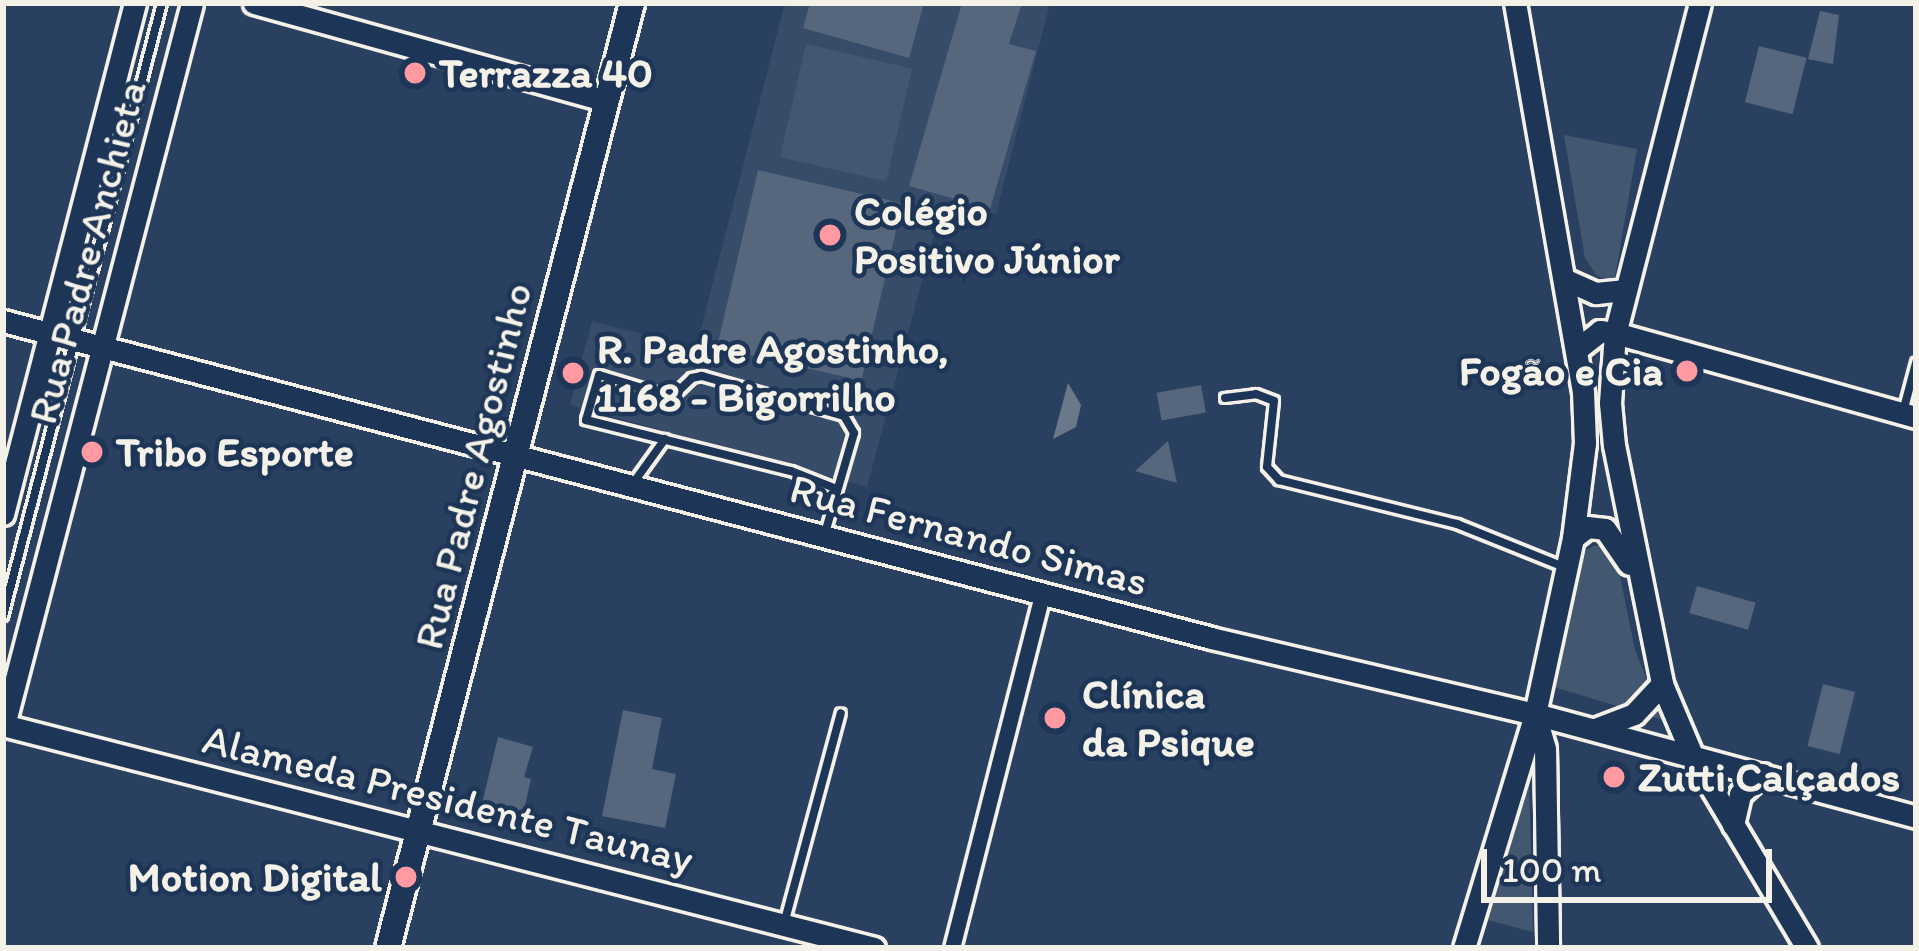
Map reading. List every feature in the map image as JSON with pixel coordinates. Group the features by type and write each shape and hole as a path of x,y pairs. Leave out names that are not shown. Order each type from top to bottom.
{"main road":[{"name":"Rua Padre Anchieta","path":"3,514 135,3"},
{"name":"Rua Padre Anchieta","path":"3,727 192,3"},
{"path":"254,3 607,100"},
{"name":"Rua Padre Agostinho","path":"388,948 632,3"},
{"path":"1464,948 1535,714 1573,538 1586,419 1515,3"},
{"path":"1700,3 1615,333 1610,403 1636,575 1662,684 1692,755 1807,948"},
{"path":"1564,279 1595,293 1626,290"},
{"name":"Rua Fernando Simas","path":"3,321 1042,594 1594,729 1916,817"},
{"path":"1576,350 1587,337 1615,333 1909,415"},
{"path":"1573,538 1586,527 1605,530 1636,575"},
{"path":"1594,729 1645,706 1662,684"},
{"path":"1535,714 1545,748 1548,948"},
{"name":"Alameda Presidente Taunay","path":"3,727 874,948"},
{"path":"1733,826 1740,794 1762,774"}],"street":[{"path":"952,948 1042,594"}],"lane":[{"path":"3,616 162,3"},
{"path":"1909,415 1916,363"},
{"path":"824,537 854,433 844,416 702,376 692,378 672,397 599,375 586,420 791,471 837,489"},
{"path":"1225,398 1256,394 1274,401 1277,410 1267,467 1279,481 1457,524 1565,567"},
{"path":"630,486 665,439"},
{"path":"784,925 841,713"}],"shaded area":[{"name":"Colégio Positivo Júnior","path":"785,3 1050,3 996,214 943,202 867,487 570,405 592,321 696,348"},
{"path":"806,44 912,69 886,182 780,157"},
{"path":"1564,135 1637,149 1614,283 1597,276 1585,258"},
{"path":"1068,383 1081,405 1076,427 1053,439"},
{"path":"1603,546 1617,561 1635,650 1663,720 1554,687 1580,554"},
{"path":"1528,742 1533,932 1484,919"}],"building":[{"path":"810,3 924,3 909,58 803,28"},
{"path":"962,3 1022,3 1009,44 1036,51 990,209 909,186"},
{"path":"1820,11 1839,15 1833,64 1808,59"},
{"path":"1759,46 1807,58 1793,114 1745,102"},
{"path":"758,170 902,203 861,381 717,347"},
{"path":"1201,385 1206,413 1162,420 1157,393"},
{"path":"1168,441 1177,483 1135,471"},
{"path":"1697,586 1756,603 1748,630 1689,613"},
{"path":"1823,684 1855,692 1840,754 1808,746"},
{"path":"623,710 662,718 652,769 676,774 665,828 602,816"},
{"path":"498,737 533,747 524,777 531,779 521,823 480,812"}],"place":[{"name":"Terrazza 40","path":"415,73"},
{"name":"Colégio Positivo Júnior","path":"830,235"},
{"name":"Fogão e Cia","path":"1687,371"},
{"name":"R. Padre Agostinho, 1168 - Bigorrilho","path":"573,373"},
{"name":"Tribo Esporte","path":"92,452"},
{"name":"Clínica da Psique","path":"1055,718"},
{"name":"Zutti Calçados","path":"1614,777"},
{"name":"Motion Digital","path":"406,877"}]}
